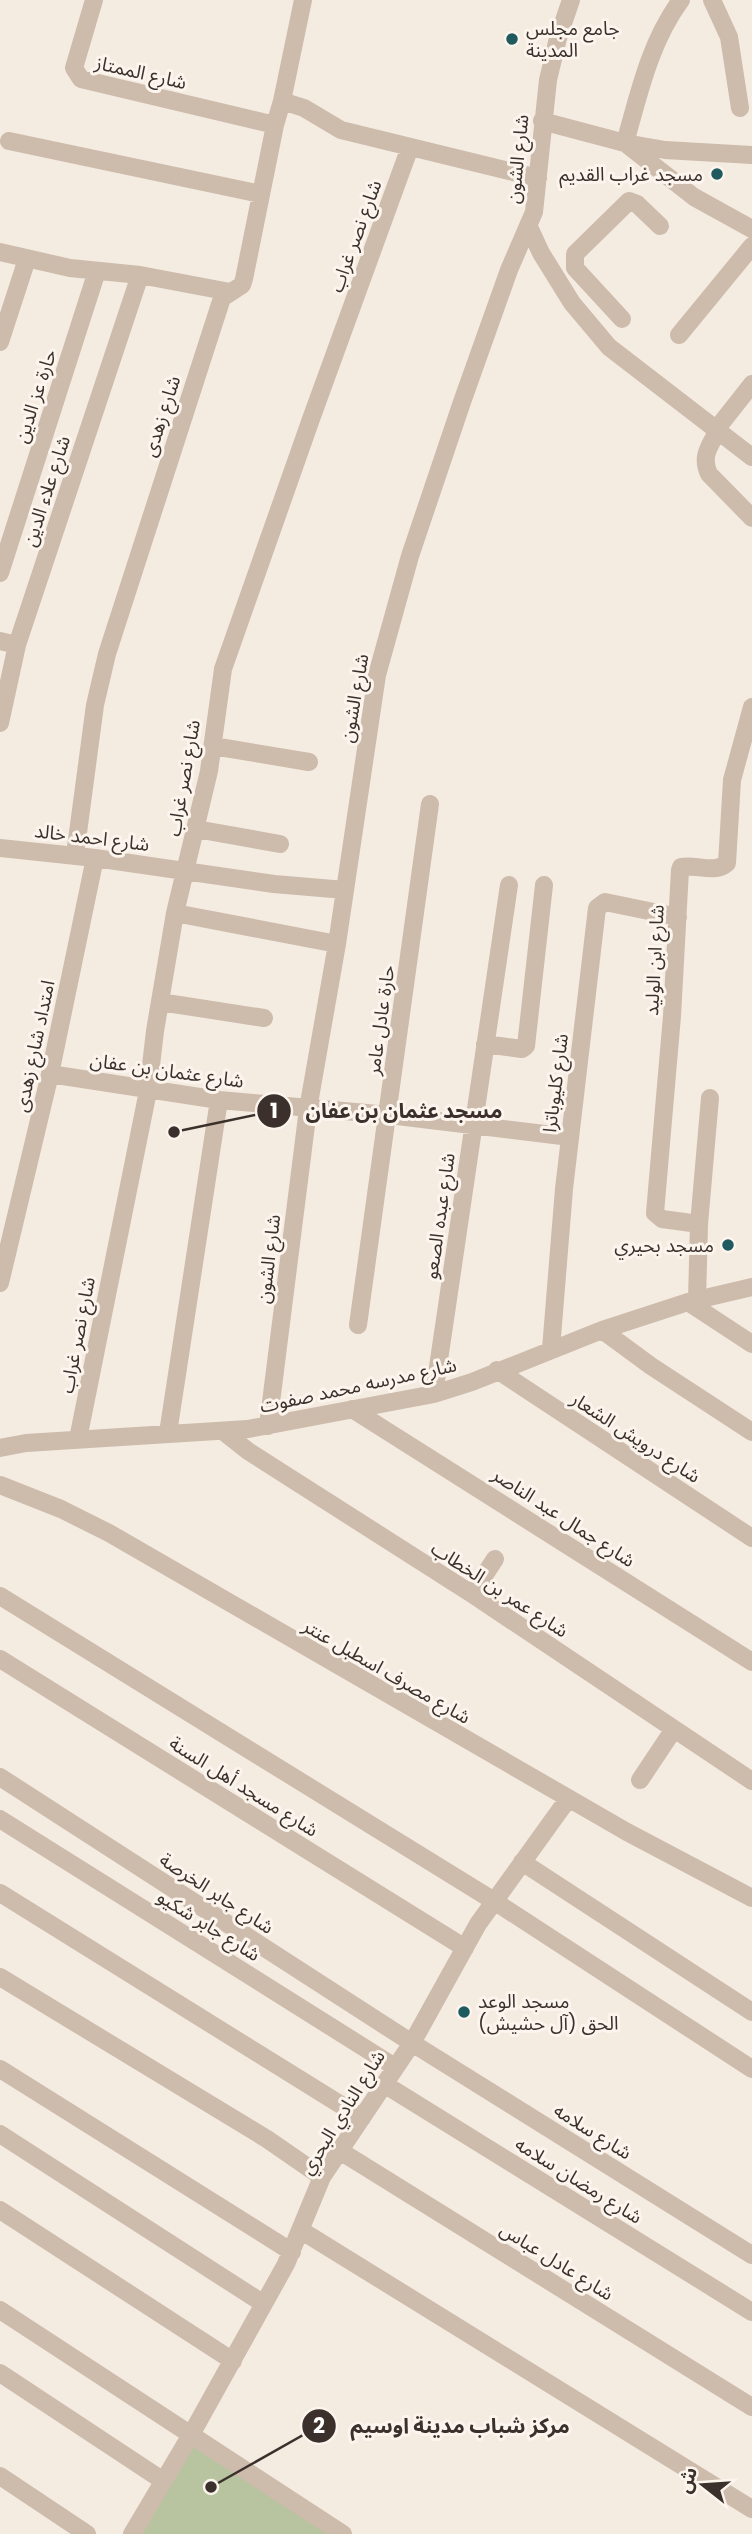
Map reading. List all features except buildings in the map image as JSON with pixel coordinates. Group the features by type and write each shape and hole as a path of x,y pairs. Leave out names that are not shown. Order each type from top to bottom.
{"street":[{"name":"شارع الممتاز","path":"94,0 74,68 81,79 275,125"},
{"name":"شارع زهدى","path":"75,855 95,705 107,654 222,298 242,285 244,279 303,0"},
{"name":"شارع الشون","path":"268,1426 308,1109 337,944 377,675 398,596 462,402 509,270 529,227 537,195 548,80 571,0"},
{"path":"625,143 655,44 681,0"},
{"path":"712,0 729,37 744,88 740,108"},
{"path":"282,101 304,108 341,131 538,178"},
{"path":"542,121 625,143 665,150 752,155"},
{"path":"9,141 261,194"},
{"path":"625,143 694,197 752,229"},
{"name":"شارع نصر غراب","path":"78,1439 148,1091 175,913 214,746 219,692 229,647 410,147"},
{"path":"621,319 575,268 575,254 629,201 637,204 660,226"},
{"path":"529,227 556,279 609,347 752,457"},
{"path":"679,335 752,246"},
{"path":"0,252 70,268 140,275 230,292"},
{"path":"0,342 27,259"},
{"name":"حارة عز الدين","path":"0,573 97,271"},
{"name":"شارع علاء الدين","path":"0,723 9,643 140,275"},
{"path":"583,317 605,301"},
{"path":"752,384 716,431 705,455 705,466 709,474 752,518"},
{"name":"شارع ابن الوليد","path":"699,1224 662,1219 658,1217 655,1208 670,1051 681,867 715,869 727,863 732,780 752,707"},
{"path":"214,746 309,762"},
{"name":"حارة عادل عامر","path":"358,1325 430,804"},
{"path":"196,829 280,844"},
{"name":"شارع احمد خالد","path":"0,848 75,855 275,884 345,890"},
{"name":"امتداد شارع زهدى","path":"0,1283 50,1074 95,858"},
{"name":"شارع عبده الصعو","path":"435,1394 509,885"},
{"path":"485,1044 522,1049 526,1046 544,885"},
{"name":"شارع كليوباترا","path":"551,1349 557,1256 597,908 605,902 678,917"},
{"path":"175,913 337,944"},
{"path":"160,1002 264,1017"},
{"name":"شارع عثمان بن عفان","path":"50,1074 219,1100 389,1115 570,1137"},
{"path":"710,1098 692,1301 752,1344"},
{"path":"168,1433 219,1100"},
{"name":"شارع مدرسه محمد صفوت","path":"0,1448 78,1439 223,1432 435,1394 602,1330 692,1301 752,1287"},
{"path":"602,1330 651,1366 752,1432"},
{"name":"شارع درويش الشعار","path":"497,1370 752,1538"},
{"name":"شارع جمال عبد الناصر","path":"352,1409 752,1662"},
{"name":"شارع عمر بن الخطاب","path":"223,1432 752,1781"},
{"name":"شارع مصرف اسطبل عنتر","path":"0,1485 61,1509 109,1533 568,1799 752,1898"},
{"path":"472,1594 495,1559"},
{"path":"0,1596 494,1901 752,2069"},
{"name":"شارع مسجد أهل السنة","path":"0,1659 465,1948"},
{"path":"640,1780 674,1730"},
{"name":"شارع جابر الخرصة","path":"0,1777 412,2043"},
{"name":"شارع النادي البحري","path":"132,2534 233,2361 292,2252 323,2177 412,2043 494,1901 568,1799"},
{"name":"شارع جابر شكيو","path":"0,1819 395,2067"},
{"path":"522,1863 752,2012"},
{"path":"0,1893 362,2118"},
{"path":"0,1977 267,2139 323,2177"},
{"name":"شارع سلامه","path":"412,2043 752,2255"},
{"path":"0,2068 292,2252"},
{"name":"شارع رمضان سلامه","path":"384,2084 752,2312"},
{"path":"0,2134 264,2304"},
{"name":"شارع عادل عباس","path":"340,2151 752,2407"},
{"path":"0,2210 233,2361"},
{"path":"302,2231 752,2509"},
{"path":"0,2309 343,2534"},
{"path":"0,2372 162,2480"},
{"path":"0,2476 87,2534"}],"green space":[{"path":"190,2440 331,2534 135,2534"}],"place":[{"name":"جامع مجلس المدينة","path":"512,39"},
{"name":"مسجد غراب القديم","path":"717,174"},
{"name":"مسجد عثمان بن عفان","path":"174,1132"},
{"name":"مسجد بحيري","path":"728,1245"},
{"name":"مسجد الوعد الحق (آل حشيش)","path":"464,2012"},
{"name":"مركز شباب مدينة اوسيم","path":"211,2487"}]}
